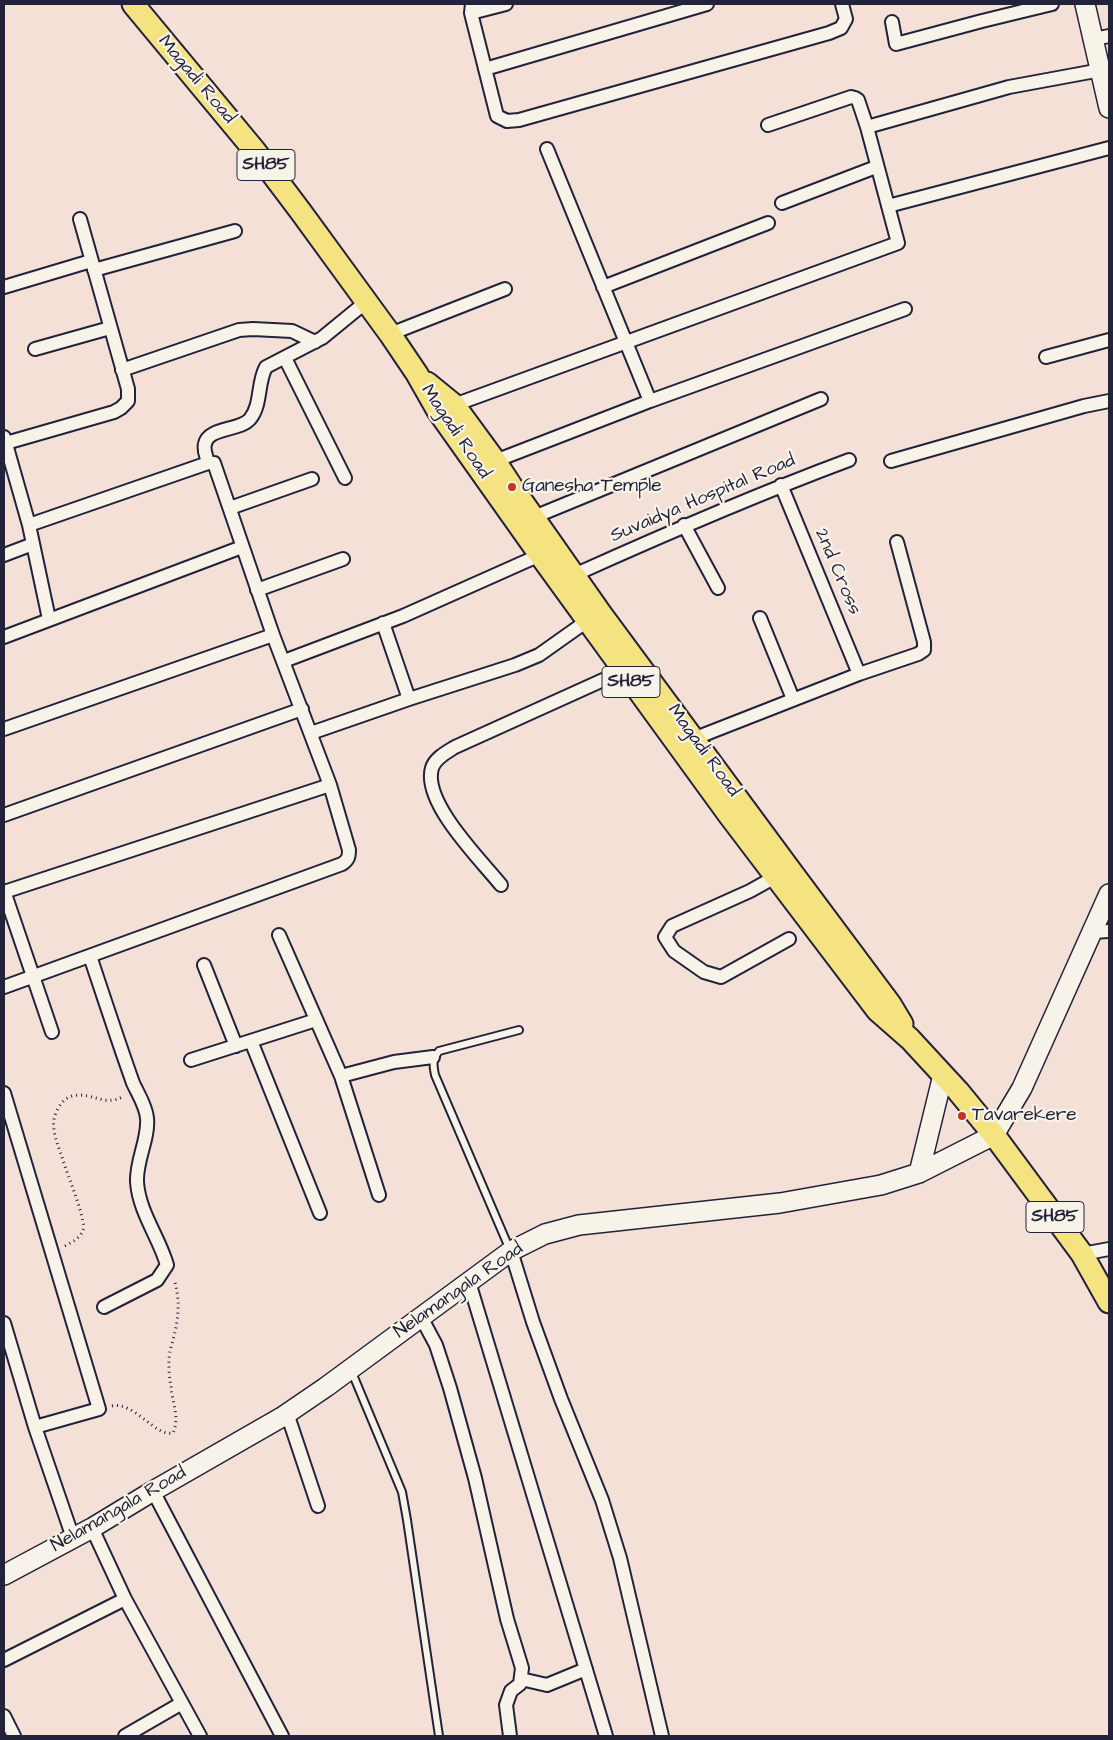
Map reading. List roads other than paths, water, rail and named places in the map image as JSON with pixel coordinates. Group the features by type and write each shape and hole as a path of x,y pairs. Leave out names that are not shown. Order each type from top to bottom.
{"main road":[{"name":"Magadi Road","path":"133,4 255,151 390,334 417,374 438,411 587,622 775,877 890,1004 910,1039 994,1135 1082,1254 1109,1302"},
{"path":"1086,4 1102,37 1101,70 1108,99"},
{"name":"Magadi Road","path":"417,374 454,405 496,461 574,575 693,739 836,944"},
{"path":"994,1135 1022,1088 1101,931 1109,894"},
{"path":"920,1173 943,1075"},
{"name":"Nelamangala Road","path":"4,1575 92,1528 287,1413 351,1369 511,1251 545,1234 579,1225 780,1203 882,1185 920,1173 994,1135"}],"street":[{"path":"506,4 472,9 497,116 507,122 828,33 841,28 846,19 842,4"},
{"path":"485,69 706,4"},
{"path":"892,22 896,44 1052,4"},
{"path":"867,127 1008,87 1101,70"},
{"path":"454,405 898,243 876,167 867,127 856,98 851,97 768,124"},
{"path":"547,148 650,401"},
{"path":"888,206 1109,148"},
{"path":"782,204 876,167"},
{"path":"49,619 29,525 5,440 122,408 129,397 80,219"},
{"path":"603,287 768,224"},
{"path":"4,287 235,231"},
{"path":"390,334 505,289"},
{"path":"208,463 204,444 214,433 244,424 251,418 256,407 266,368 315,342 366,302"},
{"path":"496,461 650,401 905,309"},
{"path":"35,349 110,328"},
{"path":"122,370 240,330 292,331 315,342"},
{"path":"1046,357 1109,340"},
{"path":"285,358 345,478"},
{"path":"534,518 821,399"},
{"path":"891,460 1084,406 1109,401"},
{"name":"Suvaidya Hospital Road","path":"574,575 684,525 781,485 849,460"},
{"path":"4,986 333,868 347,861 349,856 349,850 330,785 273,635 215,466 211,462 29,525"},
{"path":"230,508 312,479"},
{"name":"2nd Cross","path":"781,485 859,674"},
{"path":"684,525 718,588"},
{"path":"693,739 859,674 918,654 924,650 924,642 897,542"},
{"path":"4,555 33,544"},
{"path":"4,637 242,547"},
{"path":"284,661 402,616 540,555"},
{"path":"257,590 343,560"},
{"path":"760,618 793,699"},
{"path":"311,733 539,656 587,622"},
{"path":"383,623 409,699"},
{"path":"4,730 273,635"},
{"path":"501,884 449,822 437,801 431,784 432,767 441,756 455,747 623,671"},
{"path":"4,815 302,709"},
{"path":"52,1032 4,892 330,785"},
{"path":"775,877 750,891 672,926 665,936 674,950 704,972 721,977 788,940"},
{"path":"279,935 341,1076 379,1195"},
{"path":"90,956 148,1119 137,1172 139,1196 164,1253 167,1265 158,1280 104,1306"},
{"path":"204,965 236,1046"},
{"path":"191,1060 316,1020"},
{"path":"250,1041 320,1213"},
{"path":"341,1076 394,1062 434,1058"},
{"path":"4,1093 99,1409 35,1428"},
{"path":"1082,1254 1109,1249"},
{"path":"511,1251 533,1322 575,1434 590,1466 620,1558 662,1736"},
{"path":"469,1282 606,1736"},
{"path":"421,1317 436,1345 450,1388 475,1478 507,1619 522,1668 520,1684 511,1691 506,1705 510,1736"},
{"path":"4,1323 35,1428 74,1538"},
{"path":"287,1413 318,1506"},
{"path":"152,1491 282,1736"},
{"path":"92,1528 125,1599 200,1736"},
{"path":"4,1660 125,1599"},
{"path":"521,1679 546,1686 586,1669"},
{"path":"125,1736 182,1703"},
{"path":"4,1716 14,1736"}],"lane":[{"path":"511,1251 435,1075 433,1066 434,1058 439,1051 519,1030"},
{"path":"351,1369 402,1492 439,1736"}],"place":[{"name":"Ganesha Temple","path":"512,487"},
{"name":"Tavarekere","path":"962,1116"}]}
